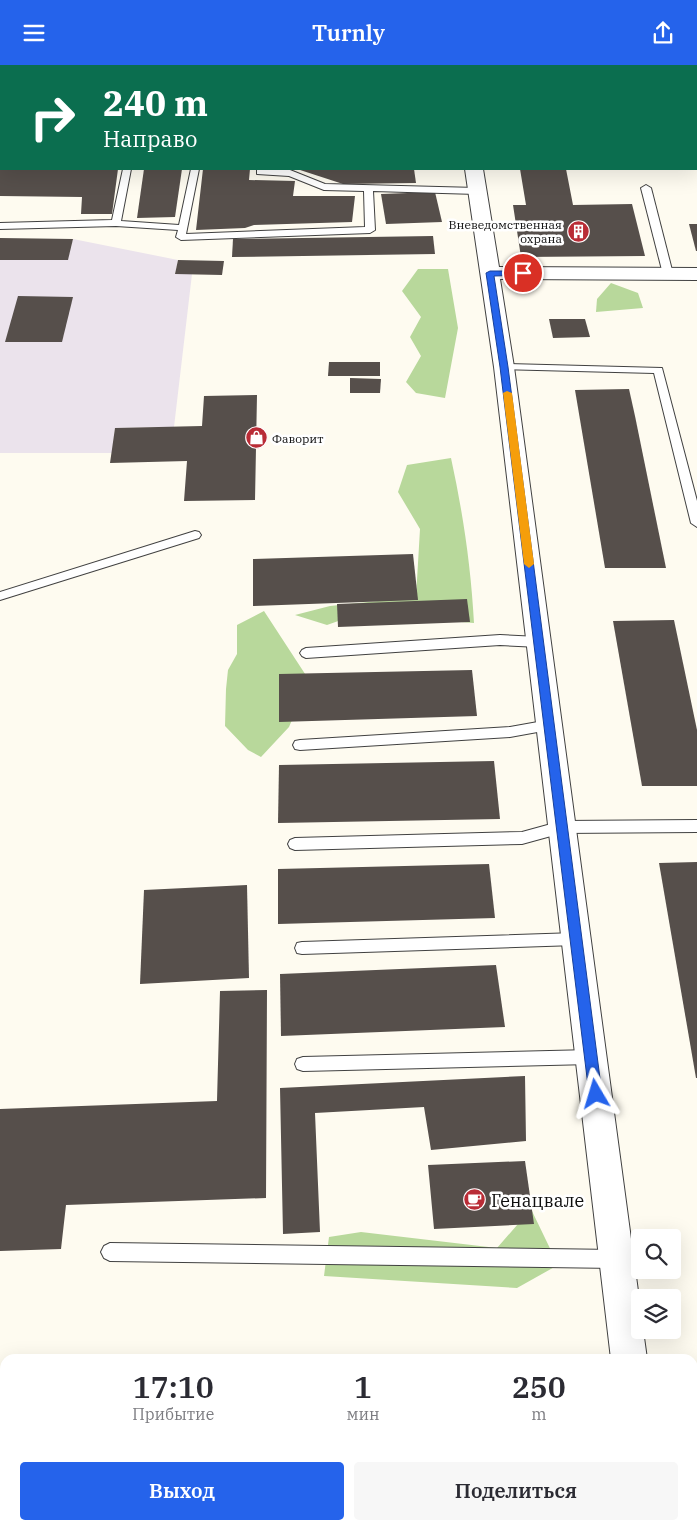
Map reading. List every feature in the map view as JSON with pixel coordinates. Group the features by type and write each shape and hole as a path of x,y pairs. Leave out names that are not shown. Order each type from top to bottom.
{"street":[{"path":"476,180 504,367 628,1354"},
{"path":"490,273 697,274"}],"lane":[{"path":"116,223 127,170"},
{"path":"195,170 181,237 370,230 368,188"},
{"path":"260,172 290,173 324,187 368,188 476,180"},
{"path":"646,189 668,274"},
{"path":"0,226 116,223 183,228"},
{"path":"504,367 658,370 697,523"},
{"path":"0,596 195,535"},
{"path":"306,653 500,640 539,642"},
{"path":"300,745 510,732 549,725"},
{"path":"295,845 522,838 562,827 697,826"},
{"path":"302,948 576,939"},
{"path":"303,1065 591,1057"},
{"path":"110,1252 304,1257 616,1259"}],"shaded area":[{"path":"73,239 178,260 175,274 192,274 174,427 115,428 112,453 0,453 0,260 67,260"}],"green space":[{"path":"418,269 448,269 458,328 445,398 416,393 406,382 421,356 410,337 421,317 402,291"},
{"path":"611,283 638,293 643,308 596,312 597,299"},
{"path":"451,458 466,540 474,623 358,614 327,625 295,615 330,606 416,597 420,529 398,492 407,465"},
{"path":"264,611 309,680 289,727 261,757 248,750 225,726 228,670 237,654 237,625"},
{"path":"531,1209 558,1265 517,1288 324,1276 329,1237 361,1232 497,1248"}],"building":[{"path":"0,170 118,170 112,214 81,214 82,197 0,196"},
{"path":"144,170 182,170 175,217 137,218"},
{"path":"203,170 250,170 249,180 295,181 293,196 355,196 352,222 254,225 245,228 196,230"},
{"path":"300,170 414,170 416,183 343,184"},
{"name":"Вневедомственная охрана","path":"520,170 566,170 573,205 632,204 645,256 521,257 513,205 526,205"},
{"path":"435,192 442,222 386,224 381,194"},
{"path":"689,224 697,224 697,251 696,251"},
{"path":"433,236 435,254 232,257 233,239"},
{"path":"0,238 73,239 68,260 0,260"},
{"path":"178,260 224,261 222,275 175,274"},
{"path":"18,296 73,297 62,342 5,342"},
{"path":"549,319 585,319 590,337 553,338"},
{"path":"329,362 380,362 380,376 328,376"},
{"path":"350,378 381,379 380,393 350,393"},
{"path":"629,389 666,568 605,568 575,390"},
{"path":"257,395 255,500 184,501 187,461 110,463 115,428 202,426 204,396"},
{"path":"413,554 418,600 253,606 253,559"},
{"path":"467,599 470,622 338,627 337,604"},
{"path":"674,620 697,730 697,786 642,786 613,621"},
{"path":"472,670 477,716 279,722 279,674"},
{"path":"494,761 500,819 278,823 279,765"},
{"path":"697,862 697,1078 696,1078 659,863"},
{"path":"489,864 495,918 278,924 278,869"},
{"path":"247,885 249,978 140,984 144,890"},
{"path":"496,965 505,1027 281,1036 280,974"},
{"path":"267,990 266,1198 66,1205 61,1249 0,1251 0,1109 217,1101 220,991"},
{"path":"525,1076 526,1141 431,1150 424,1107 315,1113 320,1232 283,1234 280,1088"},
{"path":"525,1161 534,1224 434,1229 428,1165"}],"slow traffic":[{"path":"507,393 529,564"}],"place":[{"name":"Вневедомственная охрана","path":"578,231"},
{"name":"Фаворит","path":"256,438"},
{"name":"Генацвале","path":"475,1200"}],"route":[{"path":"523,273 490,273 504,367 596,1094"}]}
